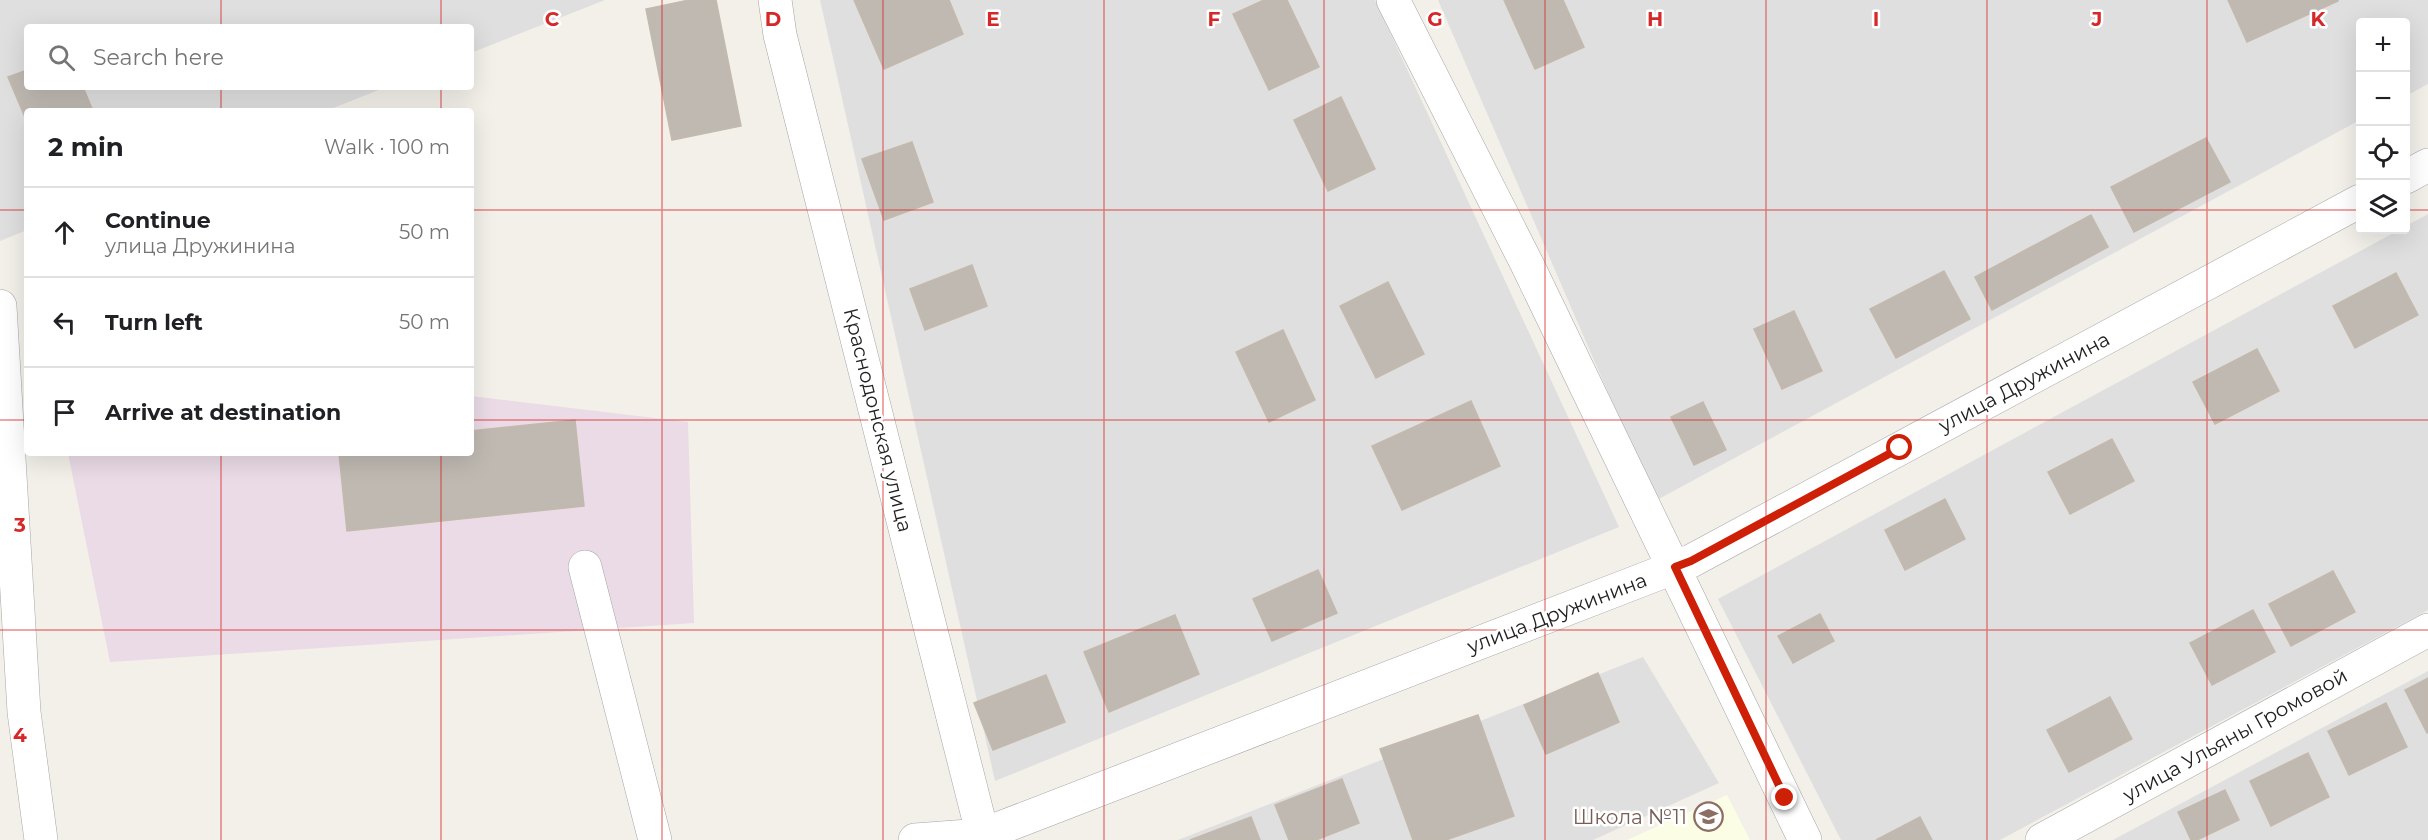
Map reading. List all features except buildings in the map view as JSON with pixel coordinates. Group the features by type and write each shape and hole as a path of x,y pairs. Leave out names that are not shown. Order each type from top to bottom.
{"street":[{"name":"Краснодонская улица","path":"775,0 780,35 983,837"},
{"path":"1393,0 1527,264 1805,840"},
{"path":"2410,175 2428,165"},
{"name":"улица Дружинина","path":"915,840 983,837 1675,567 1722,544 2356,204"},
{"path":"0,306 24,712 41,840"},
{"path":"585,567 655,840"},
{"name":"улица Ульяны Громовой","path":"2042,840 2428,630"}],"shaded area":[{"path":"0,0 605,0 474,52 474,24 24,24 24,90 378,90 334,108 24,108 24,231 0,241"},
{"path":"820,0 1375,0 1619,527 995,781"},
{"path":"1438,0 2428,0 2428,84 2410,94 2410,18 2356,18 2356,122 1655,501"},
{"path":"2428,214 2428,610 2000,840 1841,840 1718,599 2392,234 2410,234 2410,224"},
{"path":"474,396 688,422 694,623 110,662 69,456 474,456"},
{"path":"1643,657 1719,783 1593,840 1178,840"},
{"path":"2428,671 2428,840 2113,840"},
{"name":"Школа №11","path":"1727,795 1750,840 1627,840"}],"place":[{"name":"Школа №11","path":"1708,817"}],"route":[{"path":"1785,798 1675,567 1691,561 1900,448"}]}
